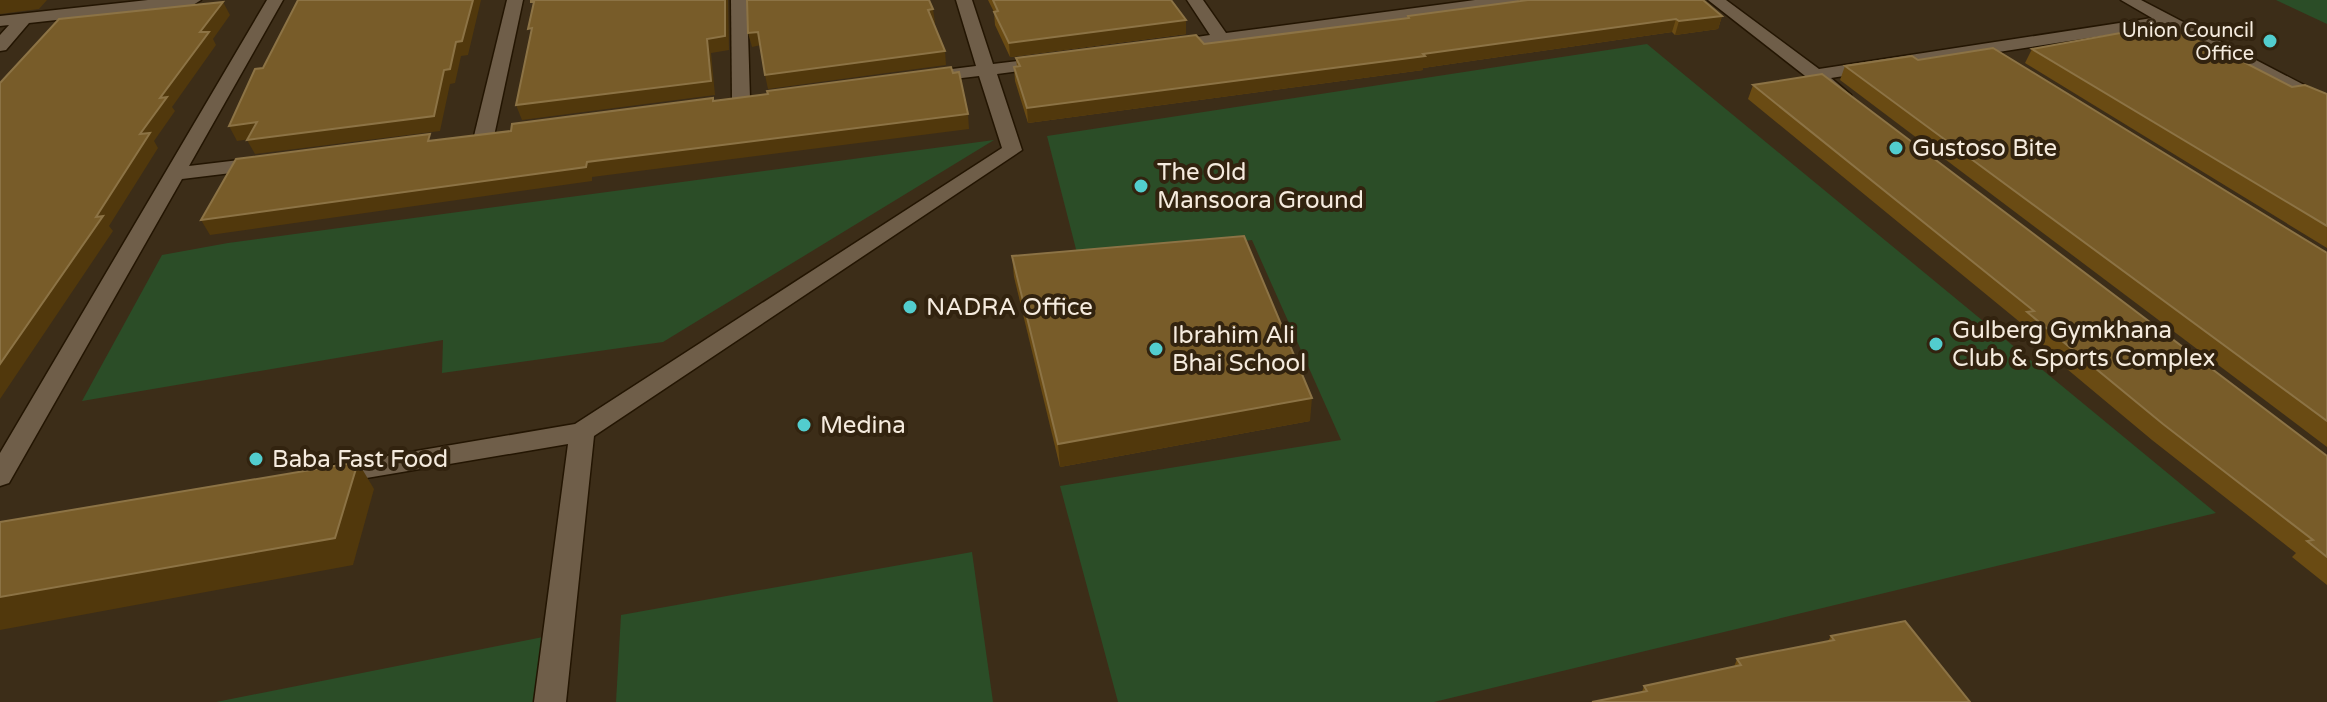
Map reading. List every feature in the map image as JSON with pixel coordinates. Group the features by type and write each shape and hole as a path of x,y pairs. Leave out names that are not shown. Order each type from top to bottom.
{"street":[{"path":"0,21 193,0"},
{"path":"0,476 275,0"},
{"path":"484,136 515,0"},
{"path":"739,0 741,100"},
{"path":"315,476 582,432 1012,150 964,0"},
{"path":"1195,0 1221,39"},
{"path":"1143,49 1512,0"},
{"path":"1716,0 1865,113"},
{"path":"2129,0 2327,104"},
{"path":"0,46 24,18"},
{"path":"1815,75 2168,21"},
{"path":"1985,49 2011,65"},
{"path":"911,79 1066,59"},
{"path":"175,174 283,161"},
{"path":"550,702 582,432"}],"green space":[{"path":"2276,0 2327,0 2327,24"},
{"path":"1647,44 2216,513 1434,702 1118,702 1060,486 1341,440 1252,240 1079,261 1047,136"},
{"path":"994,140 663,342 442,373 443,340 82,401 162,255 228,243"},
{"path":"972,552 993,702 616,702 621,615"},
{"path":"558,634 547,702 216,702"}],"building":[{"path":"298,0 473,0 462,41 456,42 450,69 444,70 434,116 247,140 257,122 229,126 255,69 263,68"},
{"path":"531,0 725,0 725,36 707,39 711,81 516,105 532,28 528,29 534,2"},
{"path":"747,0 929,0 933,9 928,10 945,51 765,75 758,32 748,33"},
{"path":"993,0 1171,0 1186,20 1009,43 994,12 998,11"},
{"path":"1528,0 1703,0 1722,16 1676,19 1423,54 1425,56 1027,108 1014,67 1020,66 1016,58 1196,35 1204,44"},
{"path":"223,2 200,32 209,32 160,98 167,97 140,134 150,133 96,217 103,216 0,364 0,83 59,19"},
{"path":"2170,24 2292,87 2305,85 2327,94 2327,226 2032,49"},
{"path":"1993,48 2327,253 2327,421 1845,66 1912,56 1918,60"},
{"path":"951,67 953,73 959,72 968,114 587,162 586,167 201,220 236,159 430,134 428,141 511,131 512,124 713,98 713,101 768,94 767,91"},
{"path":"1822,74 2327,456 2327,557 2307,541 2313,540 2163,424 2027,312 2034,311 1753,85"},
{"name":"Ibrahim Ali Bhai School","path":"1244,236 1312,398 1058,444 1012,256"},
{"path":"358,462 335,538 0,597 0,522"},
{"path":"1905,621 1970,702 1592,702 1647,691 1644,686 1741,665 1737,659 1834,640 1831,636"}],"place":[{"name":"Union Council Office","path":"2270,41"},
{"name":"Gustoso Bite","path":"1896,148"},
{"name":"The Old Mansoora Ground","path":"1141,186"},
{"name":"NADRA Office","path":"910,307"},
{"name":"Gulberg Gymkhana Club & Sports Complex","path":"1936,344"},
{"name":"Ibrahim Ali Bhai School","path":"1156,349"},
{"name":"Medina","path":"804,425"},
{"name":"Baba Fast Food","path":"256,459"}]}
